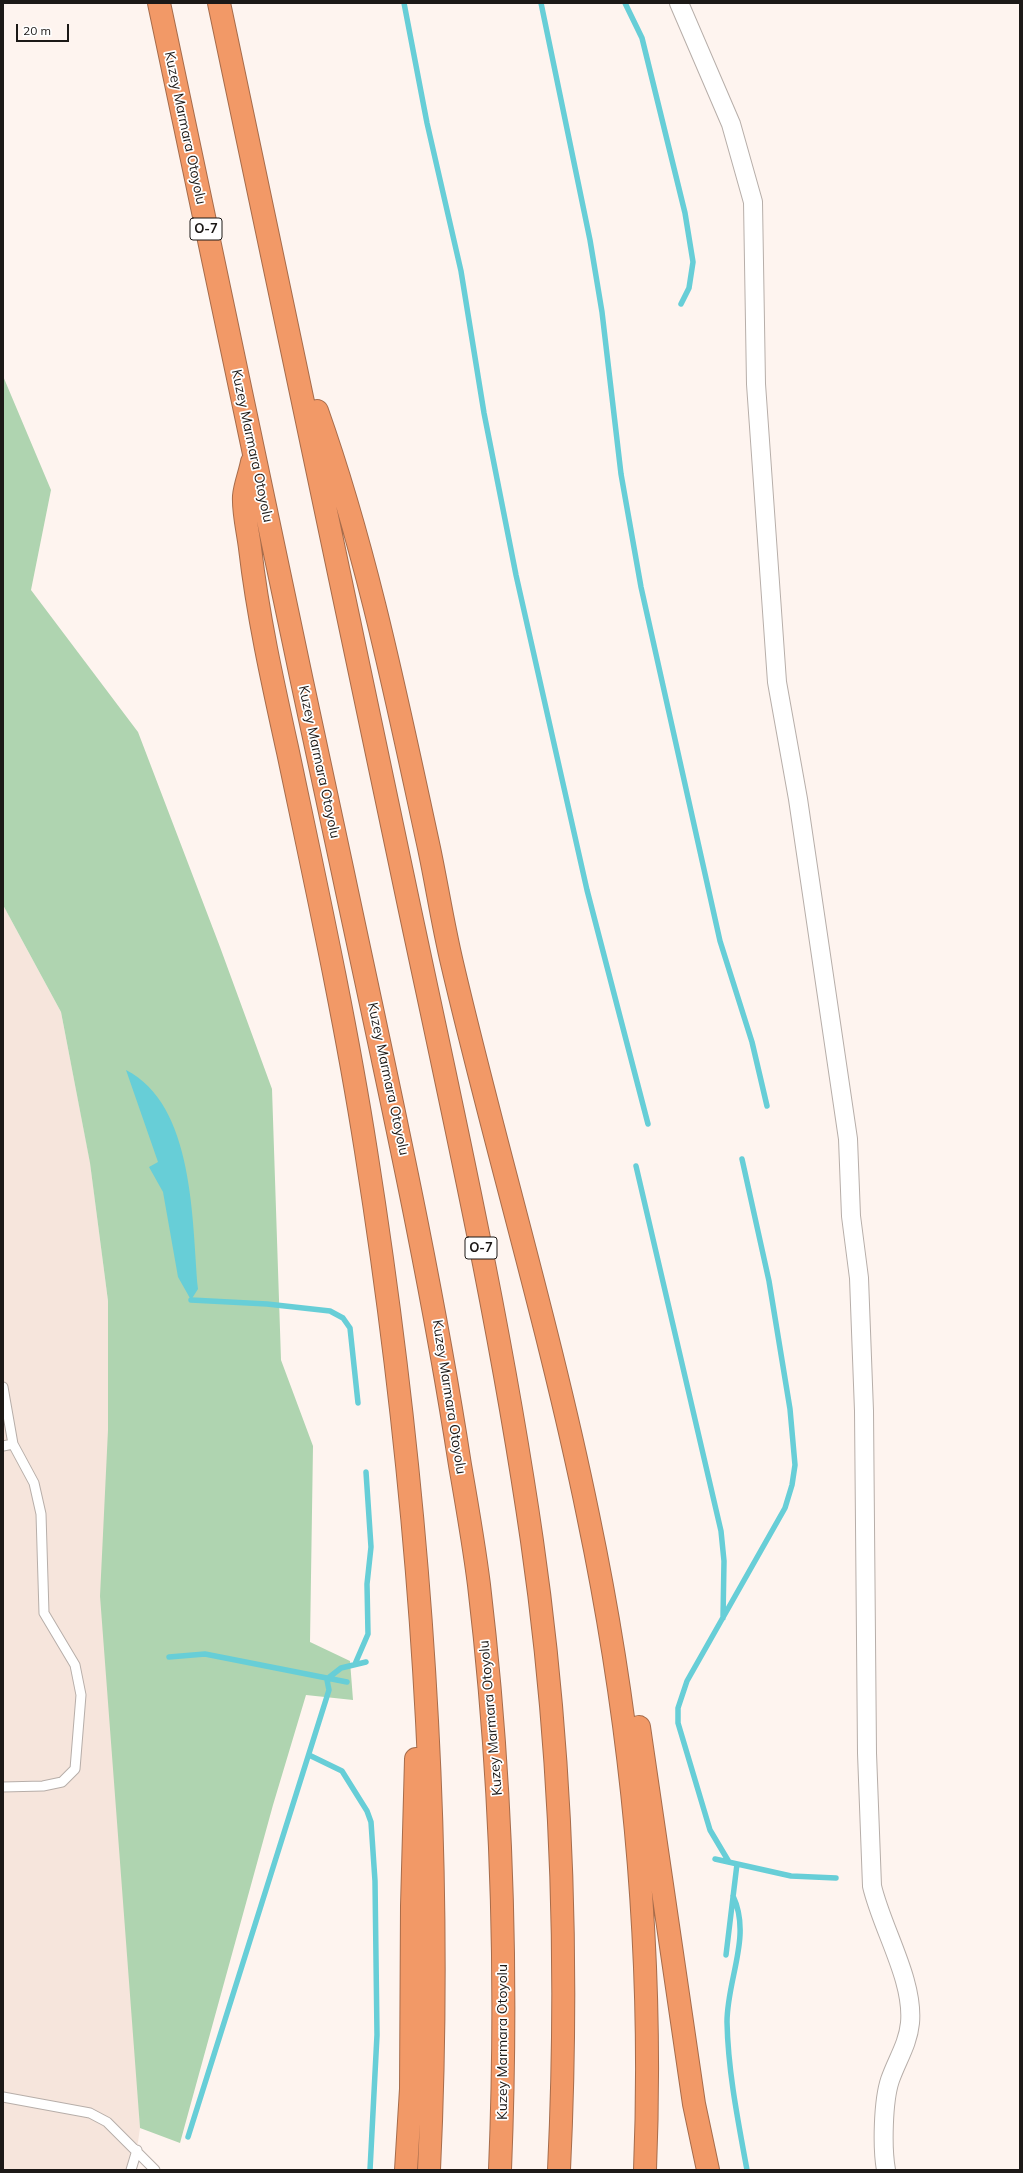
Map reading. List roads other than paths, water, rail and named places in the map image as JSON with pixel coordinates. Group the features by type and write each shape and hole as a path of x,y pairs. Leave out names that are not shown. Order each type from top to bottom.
{"highway":[{"name":"Kuzey Marmara Otoyolu","path":"159,3 254,455 392,1097 428,1276 478,1582 493,1731 501,1862 504,2086 500,2170"},
{"name":"O-7","path":"219,3 476,1220 532,1543 549,1691 560,1848 563,2087 558,2170"},
{"path":"290,340 344,489 365,569 429,849 451,959 588,1512 612,1642 633,1792 646,1998 647,2072 645,2170"},
{"path":"254,455 244,498 256,604 310,857 366,1149 383,1269 402,1424 417,1576 430,1789 433,1936 432,2094 429,2170"},
{"path":"571,1442 589,1485 605,1532 616,1590 641,1738 694,2104 708,2170"},
{"path":"406,2170 411,2090 414,1781 423,1666"}],"street":[{"path":"679,3 731,124 753,202 756,384 778,682 798,799 848,1139 851,1216 860,1278 864,1403 867,1753 872,1886 876,1904 909,1993 910,2023 905,2045 890,2081 884,2113 886,2170"}],"lane":[{"path":"3,1387 13,1444 34,1483 41,1514 44,1613 75,1665 80,1695 75,1769 62,1782 43,1786 3,1787"},
{"path":"3,1446 13,1444"},
{"path":"3,2097 90,2113 107,2122 137,2150 155,2170"},
{"path":"131,2170 137,2150"}],"water":[{"path":"126,1070 149,1087 166,1110 178,1137 186,1168 194,1231 198,1289 191,1300 178,1277 163,1192 149,1167 158,1162"}],"waterway":[{"path":"404,3 427,123 461,271 484,413 516,575 587,890 648,1124"},
{"path":"541,3 590,240 602,312 621,474 641,587 720,941 752,1042 767,1106"},
{"path":"625,3 642,38 685,213 693,262 689,288 681,304"},
{"path":"729,1862 710,1830 678,1723 678,1708 687,1681 785,1508 792,1485 795,1465 790,1409 769,1281 742,1159"},
{"path":"636,1166 721,1531 724,1561 723,1618"},
{"path":"191,1300 267,1304 330,1311 343,1318 350,1328 358,1403"},
{"path":"355,1664 368,1634 367,1584 371,1547 366,1472"},
{"path":"169,1657 205,1654 347,1682"},
{"path":"327,1679 341,1668 366,1662"},
{"path":"188,2137 329,1690 327,1680"},
{"path":"309,1755 342,1771 367,1811 371,1822 375,1881 377,2035 370,2170"},
{"path":"715,1859 791,1876 836,1878"},
{"path":"726,1955 737,1864"},
{"path":"733,1896 738,1911 740,1927 737,1958 728,2006 727,2022 729,2059 747,2170"}]}
